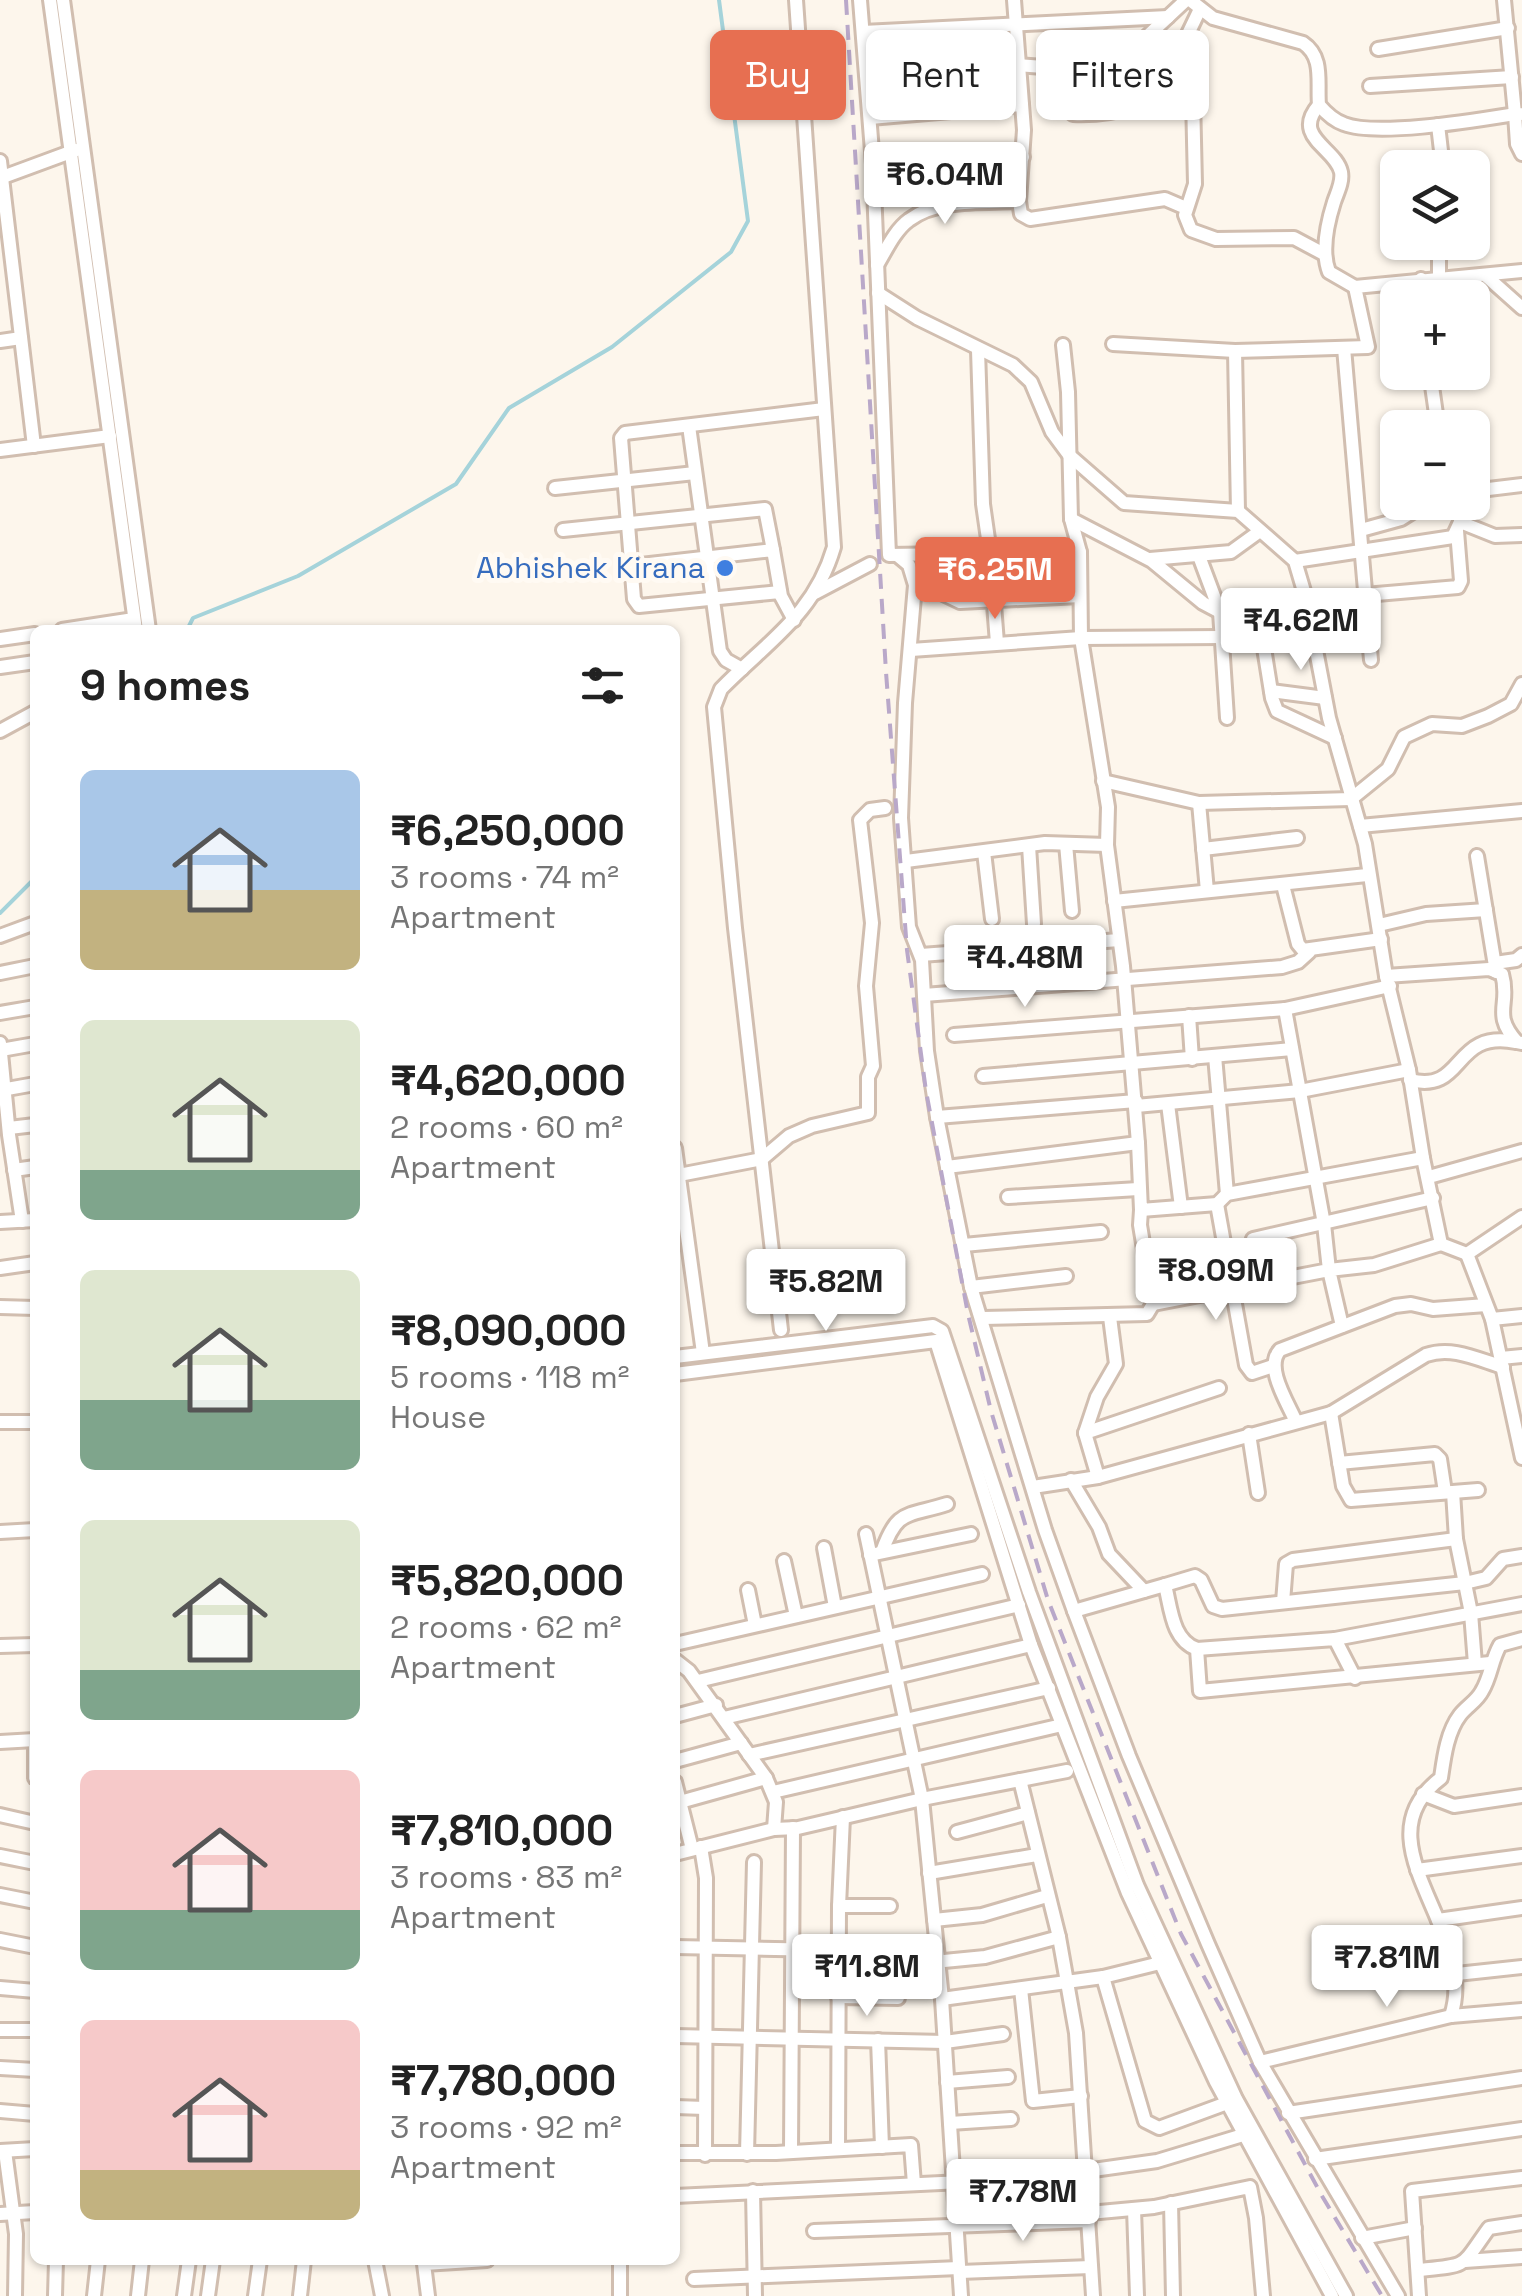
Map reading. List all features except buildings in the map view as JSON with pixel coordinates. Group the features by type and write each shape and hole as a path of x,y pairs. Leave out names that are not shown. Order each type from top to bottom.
{"street":[{"path":"50,0 77,150 148,625"},
{"path":"63,0 77,150 135,624"},
{"path":"782,1362 714,707 721,689 794,620 815,593 834,548 796,0"},
{"path":"860,0 866,72"},
{"path":"1014,0 1024,157 1021,214 1030,219 1165,199 1186,208"},
{"path":"1504,0 1519,114 1517,144 1522,154"},
{"path":"1017,65 1110,72 1168,17 1192,3"},
{"path":"1189,30 1192,3"},
{"path":"1192,3 1213,18 1303,43 1312,49 1318,68 1320,105 1349,126 1374,129 1438,125 1519,114"},
{"path":"863,32 1168,17"},
{"path":"1378,48 1508,28"},
{"path":"1370,86 1512,77"},
{"path":"1320,105 1313,112 1312,131 1317,144 1338,164 1342,178 1324,254 1330,272 1355,286 1522,271"},
{"path":"1016,106 1022,106"},
{"path":"870,120 889,555 1080,552"},
{"path":"1194,120 1196,184 1185,215 1191,230 1196,235 1216,239 1294,238 1324,254"},
{"path":"1438,125 1441,150"},
{"path":"0,178 77,150"},
{"path":"873,164 1024,157"},
{"path":"0,161 34,446"},
{"path":"876,268 906,222 922,212 954,204 1019,201"},
{"path":"1440,260 1440,278"},
{"path":"1485,274 1522,308"},
{"path":"1112,344 1235,350 1368,347 1355,286"},
{"path":"878,293 1012,366 1031,382 1052,432 1069,455 1124,503 1238,512 1294,561 1335,738 1365,844 1368,876 1441,1244"},
{"path":"0,341 21,338"},
{"path":"983,1318 1147,1314 1153,1304 1140,1224 1136,1104 1108,846 1108,808 1081,638 1080,552 1072,519 1063,344"},
{"path":"1344,348 1371,660"},
{"path":"978,350 983,504 997,643"},
{"path":"1235,350 1238,512"},
{"path":"780,592 639,606 634,599 623,434 824,409"},
{"path":"690,426 722,656 742,669"},
{"path":"0,450 110,436"},
{"path":"555,488 695,473"},
{"path":"1490,489 1522,486"},
{"path":"563,530 765,509 780,592 794,620"},
{"path":"1072,519 1148,559 1220,612 1260,623 1307,608"},
{"path":"1361,530 1397,520"},
{"path":"1366,594 1458,587 1459,520"},
{"path":"1459,526 1495,536 1522,535"},
{"path":"1294,561 1452,537 1459,526"},
{"path":"1148,559 1231,552 1260,531"},
{"path":"632,566 773,550"},
{"path":"897,556 909,565 915,586 912,650 894,807 906,861 909,927 921,955 927,1051 937,1117 972,1287 1074,1611 1136,1773 1260,2062 1398,2296"},
{"path":"1199,556 1220,612 1228,718"},
{"path":"815,593 870,564"},
{"path":"915,586 932,588 960,602 1080,596"},
{"path":"1260,623 1270,691 1282,714 1335,738"},
{"path":"0,639 30,635"},
{"path":"912,650 1081,638 1222,637"},
{"path":"0,667 30,663"},
{"path":"1102,781 1199,802 1351,799 1388,769 1404,738 1432,724 1462,726 1488,716 1511,704 1522,684"},
{"path":"1270,691 1325,698"},
{"path":"0,731 30,715"},
{"path":"1199,802 1207,891"},
{"path":"680,1175 762,1159 789,1136 812,1126 868,1114 868,1077 873,1066 866,986 872,923 860,820 870,810 894,807"},
{"path":"1360,826 1522,811"},
{"path":"1203,849 1297,838"},
{"path":"1066,844 1072,911"},
{"path":"906,861 1028,846 1108,846"},
{"path":"1028,846 1034,924"},
{"path":"984,852 992,919"},
{"path":"1477,856 1496,968 1506,987 1502,1014 1506,1029 1520,1042"},
{"path":"1114,901 1368,876"},
{"path":"1282,884 1298,944 1309,952"},
{"path":"924,995 1282,968 1309,952 1426,914 1486,910"},
{"path":"0,936 30,925"},
{"path":"921,955 1120,940"},
{"path":"954,1035 1285,1009 1388,981 1496,968 1522,955"},
{"path":"0,973 30,967"},
{"path":"0,1014 30,1008"},
{"path":"1285,1009 1342,1326"},
{"path":"1189,1016 1192,1058"},
{"path":"937,1117 1168,1104 1410,1076 1424,1084 1442,1080 1476,1044 1501,1039 1520,1042"},
{"path":"0,1043 6,1133 28,1221 0,1222"},
{"path":"1,1050 30,1045"},
{"path":"983,1076 1292,1049"},
{"path":"1215,1056 1231,1290 1248,1372 1273,1366"},
{"path":"6,1089 30,1085"},
{"path":"1168,1104 1181,1207"},
{"path":"757,1121 772,1133 789,1136"},
{"path":"947,1168 1138,1143"},
{"path":"1428,1177 1522,1152"},
{"path":"1141,1210 1181,1207 1423,1158"},
{"path":"0,1176 30,1168"},
{"path":"1008,1196 1138,1188"},
{"path":"680,1189 704,1353"},
{"path":"1253,1239 1432,1198"},
{"path":"1466,1254 1522,1217"},
{"path":"964,1245 1101,1232"},
{"path":"1153,1304 1374,1265 1441,1244 1466,1254 1492,1318 1516,1406 1521,1452"},
{"path":"0,1268 30,1264"},
{"path":"972,1287 1066,1276"},
{"path":"1296,1422 1273,1366 1280,1350 1405,1304 1433,1309 1486,1305"},
{"path":"0,1307 30,1308"},
{"path":"1492,1318 1522,1316"},
{"path":"1098,1477 1086,1433 1097,1397 1116,1364 1110,1317"},
{"path":"680,1355 781,1339 932,1326 942,1331 1029,1592 1137,1885 1236,2099 1346,2296"},
{"path":"680,1373 930,1340 942,1331"},
{"path":"930,1340 938,1345 1031,1646 1128,1893 1227,2103 1332,2296"},
{"path":"1033,1486 1098,1477 1331,1413 1438,1351 1502,1363 1522,1356"},
{"path":"1086,1433 1219,1388"},
{"path":"1331,1413 1343,1486 1351,1500 1478,1490"},
{"path":"0,1422 30,1422"},
{"path":"1249,1434 1258,1494"},
{"path":"1339,1462 1435,1454 1440,1459 1488,1680 1479,1697 1460,1714 1450,1734 1441,1778 1415,1807 1408,1840 1457,1974 1457,1999 1451,2016"},
{"path":"1071,1480 1099,1527 1109,1554 1144,1591"},
{"path":"876,1553 894,1522 947,1504"},
{"path":"0,1532 30,1530"},
{"path":"866,1534 876,1553 879,1596 922,1799 942,1999 961,2296"},
{"path":"876,1553 971,1534"},
{"path":"1283,1602 1286,1564 1294,1560 1456,1539"},
{"path":"824,1548 835,1606"},
{"path":"1074,1611 1195,1576 1202,1580 1214,1606 1222,1608 1465,1582 1486,1578 1504,1559 1522,1556"},
{"path":"784,1561 796,1616"},
{"path":"680,1643 982,1574"},
{"path":"1165,1585 1178,1636 1183,1644 1197,1650 1335,1639 1522,1604"},
{"path":"748,1590 755,1625"},
{"path":"698,1682 1019,1605"},
{"path":"1335,1639 1355,1678"},
{"path":"1197,1650 1200,1691 1482,1663 1500,1646 1522,1640"},
{"path":"0,1646 30,1645"},
{"path":"724,1718 1031,1646"},
{"path":"680,1662 716,1705 766,1778 776,1802 774,1829"},
{"path":"680,1760 1049,1688"},
{"path":"680,1715 716,1705"},
{"path":"772,1792 1062,1724"},
{"path":"0,1742 30,1740"},
{"path":"680,1853 774,1829 1067,1771"},
{"path":"705,2155 706,1878 680,1802 766,1778"},
{"path":"1020,1780 1059,1937 1076,2033 1092,2296"},
{"path":"1423,1794 1454,1806 1522,1796"},
{"path":"957,1832 1028,1813"},
{"path":"0,1816 30,1821"},
{"path":"838,2149 843,1817"},
{"path":"791,2152 793,1828"},
{"path":"929,1873 1038,1855"},
{"path":"0,1856 30,1862"},
{"path":"1417,1870 1522,1856"},
{"path":"747,2154 754,1862"},
{"path":"0,1895 30,1901"},
{"path":"934,1920 982,1914 1047,1896"},
{"path":"839,1906 890,1906"},
{"path":"1438,1920 1522,1908"},
{"path":"893,1966 985,1957 1059,1937"},
{"path":"0,1940 30,1946"},
{"path":"680,1946 880,1951"},
{"path":"942,1999 1103,1977 1160,1962"},
{"path":"1457,1974 1522,1966"},
{"path":"1103,1977 1145,2121 1159,2128 1227,2103"},
{"path":"0,1988 30,1990"},
{"path":"1021,1989 1033,2101 1081,2096"},
{"path":"838,1997 898,1998"},
{"path":"1260,2062 1451,2016 1522,2010"},
{"path":"0,2030 30,2030"},
{"path":"680,2036 945,2042 1003,2034"},
{"path":"878,2040 882,2147"},
{"path":"0,2068 30,2070"},
{"path":"947,2082 1008,2077"},
{"path":"1288,2113 1522,2078"},
{"path":"680,2107 706,2108"},
{"path":"0,2111 30,2114"},
{"path":"950,2123 1011,2118"},
{"path":"1316,2160 1522,2129"},
{"path":"680,2196 1086,2174 1157,2162 1243,2134"},
{"path":"680,2152 747,2154 911,2145 914,2184"},
{"path":"15,2296 2,2151 30,2149"},
{"path":"814,2231 1089,2217 1250,2187 1267,2175"},
{"path":"1418,2296 1412,2191 1522,2178"},
{"path":"1250,2187 1263,2296"},
{"path":"754,2191 755,2296"},
{"path":"1172,2203 1173,2296"},
{"path":"1134,2209 1137,2296"},
{"path":"1419,2270 1459,2266 1475,2254 1489,2228 1522,2223"},
{"path":"1362,2238 1415,2228"},
{"path":"1465,2261 1522,2257"},
{"path":"55,2296 56,2265"},
{"path":"94,2296 97,2265"},
{"path":"138,2296 141,2265"},
{"path":"184,2296 188,2265"},
{"path":"208,2296 212,2265"},
{"path":"254,2296 259,2265"},
{"path":"300,2296 303,2265"},
{"path":"376,2265 382,2296"},
{"path":"424,2265 428,2296"},
{"path":"620,2265 620,2296"},
{"path":"694,2278 1091,2267"}],"waterway":[{"path":"190,625 193,618 298,576 456,484 509,408 612,347 731,252 748,221 719,0"},
{"path":"0,913 30,883"}],"railway":[{"path":"846,0 886,672 907,950 926,1091 968,1314 991,1411 1048,1600 1181,1934 1322,2196 1382,2296"}],"place":[{"name":"Abhishek Kirana","path":"725,568"}]}
